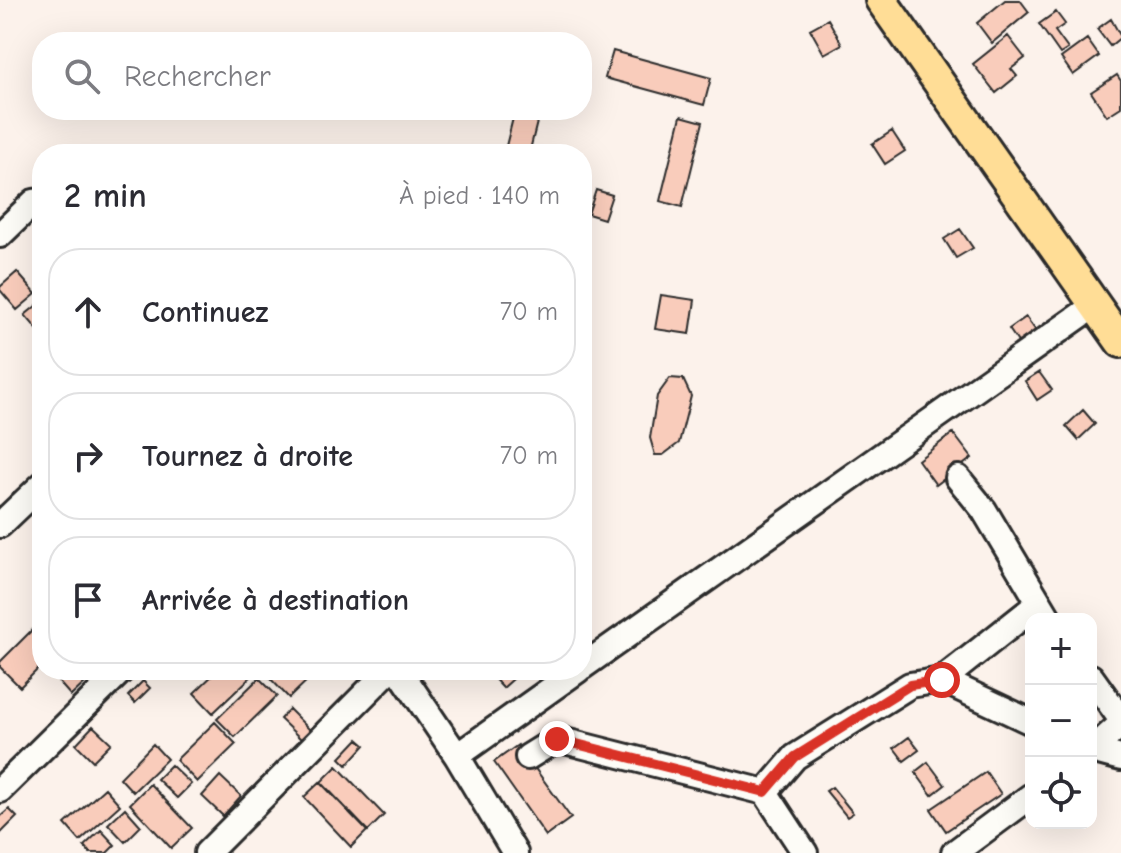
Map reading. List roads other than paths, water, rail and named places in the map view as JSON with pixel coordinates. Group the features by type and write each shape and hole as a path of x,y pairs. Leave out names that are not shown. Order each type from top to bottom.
{"main road":[{"path":"881,0 1121,342"}],"street":[{"path":"0,235 32,204"},
{"path":"592,660 1095,305"},
{"path":"765,792 795,757 910,685 942,680 1044,611 984,510 958,478"},
{"path":"0,525 32,495"},
{"path":"0,790 112,680"},
{"path":"207,853 379,680"},
{"path":"406,680 457,756 514,852"},
{"path":"457,756 563,680"},
{"path":"942,680 1025,719"},
{"path":"1096,685 1121,721 1097,745"},
{"path":"528,757 557,739 765,792 805,853"},
{"path":"1097,752 1121,758"},
{"path":"954,853 1025,800"}]}
